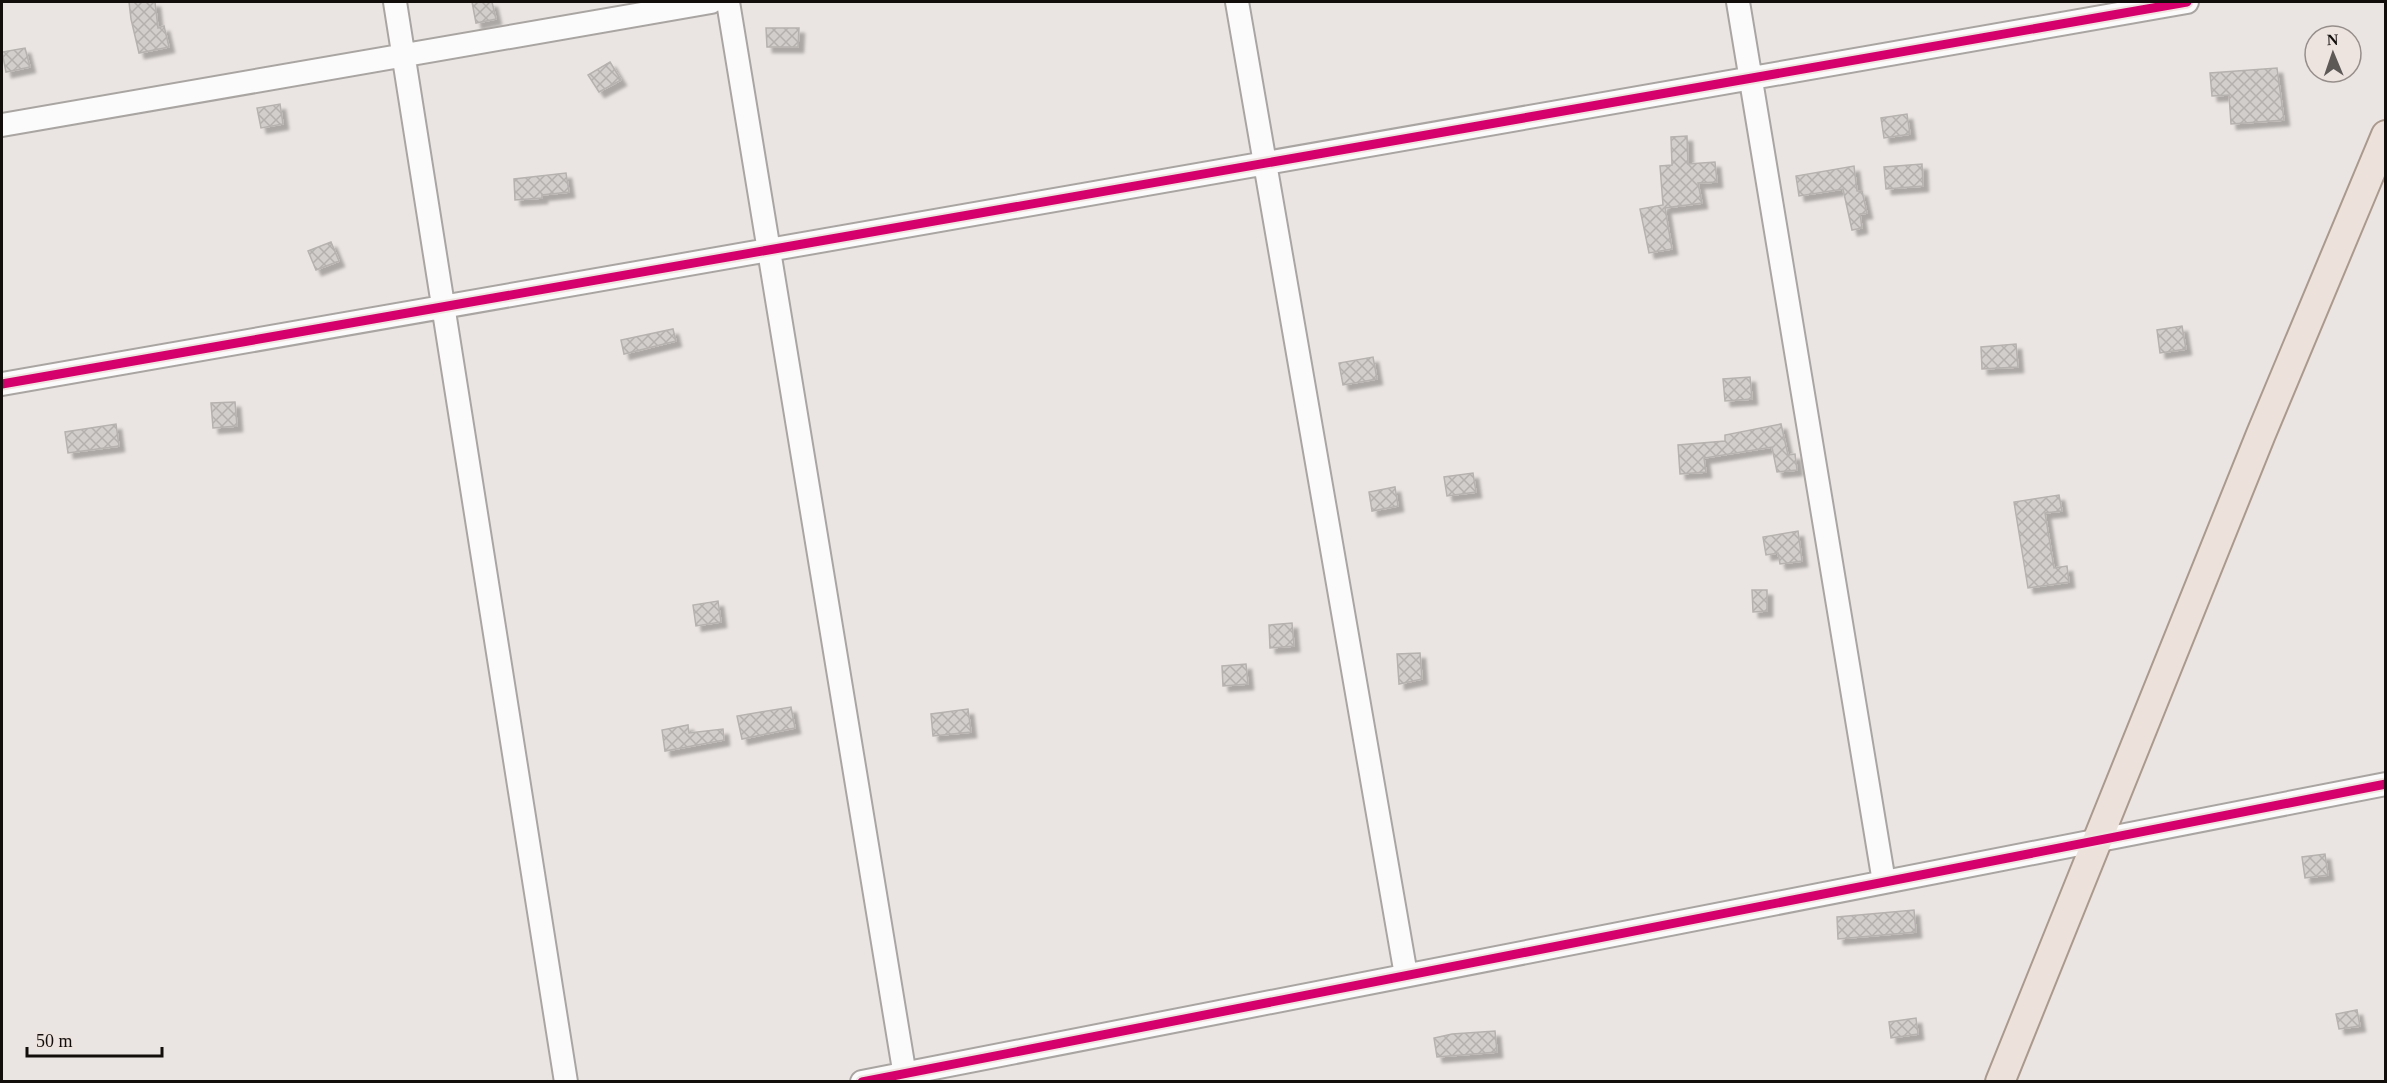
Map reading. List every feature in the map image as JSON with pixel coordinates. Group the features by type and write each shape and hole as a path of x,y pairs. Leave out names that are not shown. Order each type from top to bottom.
{"main road":[{"path":"2000,1082 2261,434 2385,135"}],"street":[{"path":"395,2 566,1082"},
{"path":"2,125 711,2"},
{"path":"728,2 906,1077"},
{"path":"1237,2 1406,975"},
{"path":"1738,2 1884,882"},
{"path":"2,384 2187,2"},
{"path":"862,1082 906,1077 1406,975 2385,784"}],"building":[{"path":"129,2 155,2 158,28 164,26 169,47 139,53"},
{"path":"472,2 492,2 496,19 476,23"},
{"path":"766,28 799,28 798,47 767,47"},
{"path":"25,48 30,67 6,72 2,52"},
{"path":"610,62 621,80 599,92 588,75"},
{"path":"2277,68 2284,120 2231,124 2229,95 2212,96 2210,73"},
{"path":"280,104 283,124 261,128 257,108"},
{"path":"1907,114 1910,134 1884,138 1881,118"},
{"path":"1687,136 1688,164 1715,162 1717,182 1698,183 1702,203 1665,208 1672,249 1649,253 1640,209 1663,205 1660,166 1672,165 1671,137"},
{"path":"1922,164 1923,186 1886,189 1884,167"},
{"path":"1854,166 1857,191 1862,191 1867,213 1860,214 1862,228 1852,230 1843,189 1799,196 1796,176"},
{"path":"566,173 569,192 542,195 542,198 515,200 514,179"},
{"path":"331,242 339,261 316,270 308,251"},
{"path":"2182,326 2186,349 2160,353 2157,330"},
{"path":"673,329 676,341 624,354 621,340"},
{"path":"2016,344 2018,367 1982,369 1981,347"},
{"path":"1373,357 1377,379 1343,385 1339,363"},
{"path":"1750,377 1752,399 1725,401 1723,379"},
{"path":"235,402 237,426 213,428 211,403"},
{"path":"116,424 119,446 68,453 65,432"},
{"path":"1781,424 1788,455 1795,454 1797,470 1777,472 1772,447 1704,458 1706,472 1680,474 1678,445 1725,441 1725,435"},
{"path":"1473,473 1476,492 1447,496 1444,477"},
{"path":"1395,487 1398,506 1372,511 1369,492"},
{"path":"2059,495 2062,511 2045,513 2054,568 2067,566 2069,582 2028,588 2014,502"},
{"path":"1798,531 1802,561 1780,564 1778,553 1766,555 1763,537"},
{"path":"1752,590 1767,590 1767,611 1753,612"},
{"path":"718,601 721,622 696,626 693,605"},
{"path":"1292,623 1294,646 1270,648 1269,625"},
{"path":"1420,653 1422,679 1399,684 1397,654"},
{"path":"1246,664 1248,684 1223,686 1222,666"},
{"path":"791,707 795,728 742,739 737,716"},
{"path":"968,709 971,732 933,736 931,714"},
{"path":"688,725 689,733 723,729 724,740 665,751 662,730"},
{"path":"2325,854 2328,875 2305,878 2302,857"},
{"path":"1914,910 1916,932 1838,939 1837,917"},
{"path":"2357,1010 2360,1026 2339,1029 2336,1014"},
{"path":"1916,1018 1918,1034 1891,1038 1889,1022"},
{"path":"1495,1031 1497,1052 1437,1057 1434,1038 1452,1034"}],"cycle path":[{"path":"2,384 2187,2"},
{"path":"862,1082 2386,784"}]}
